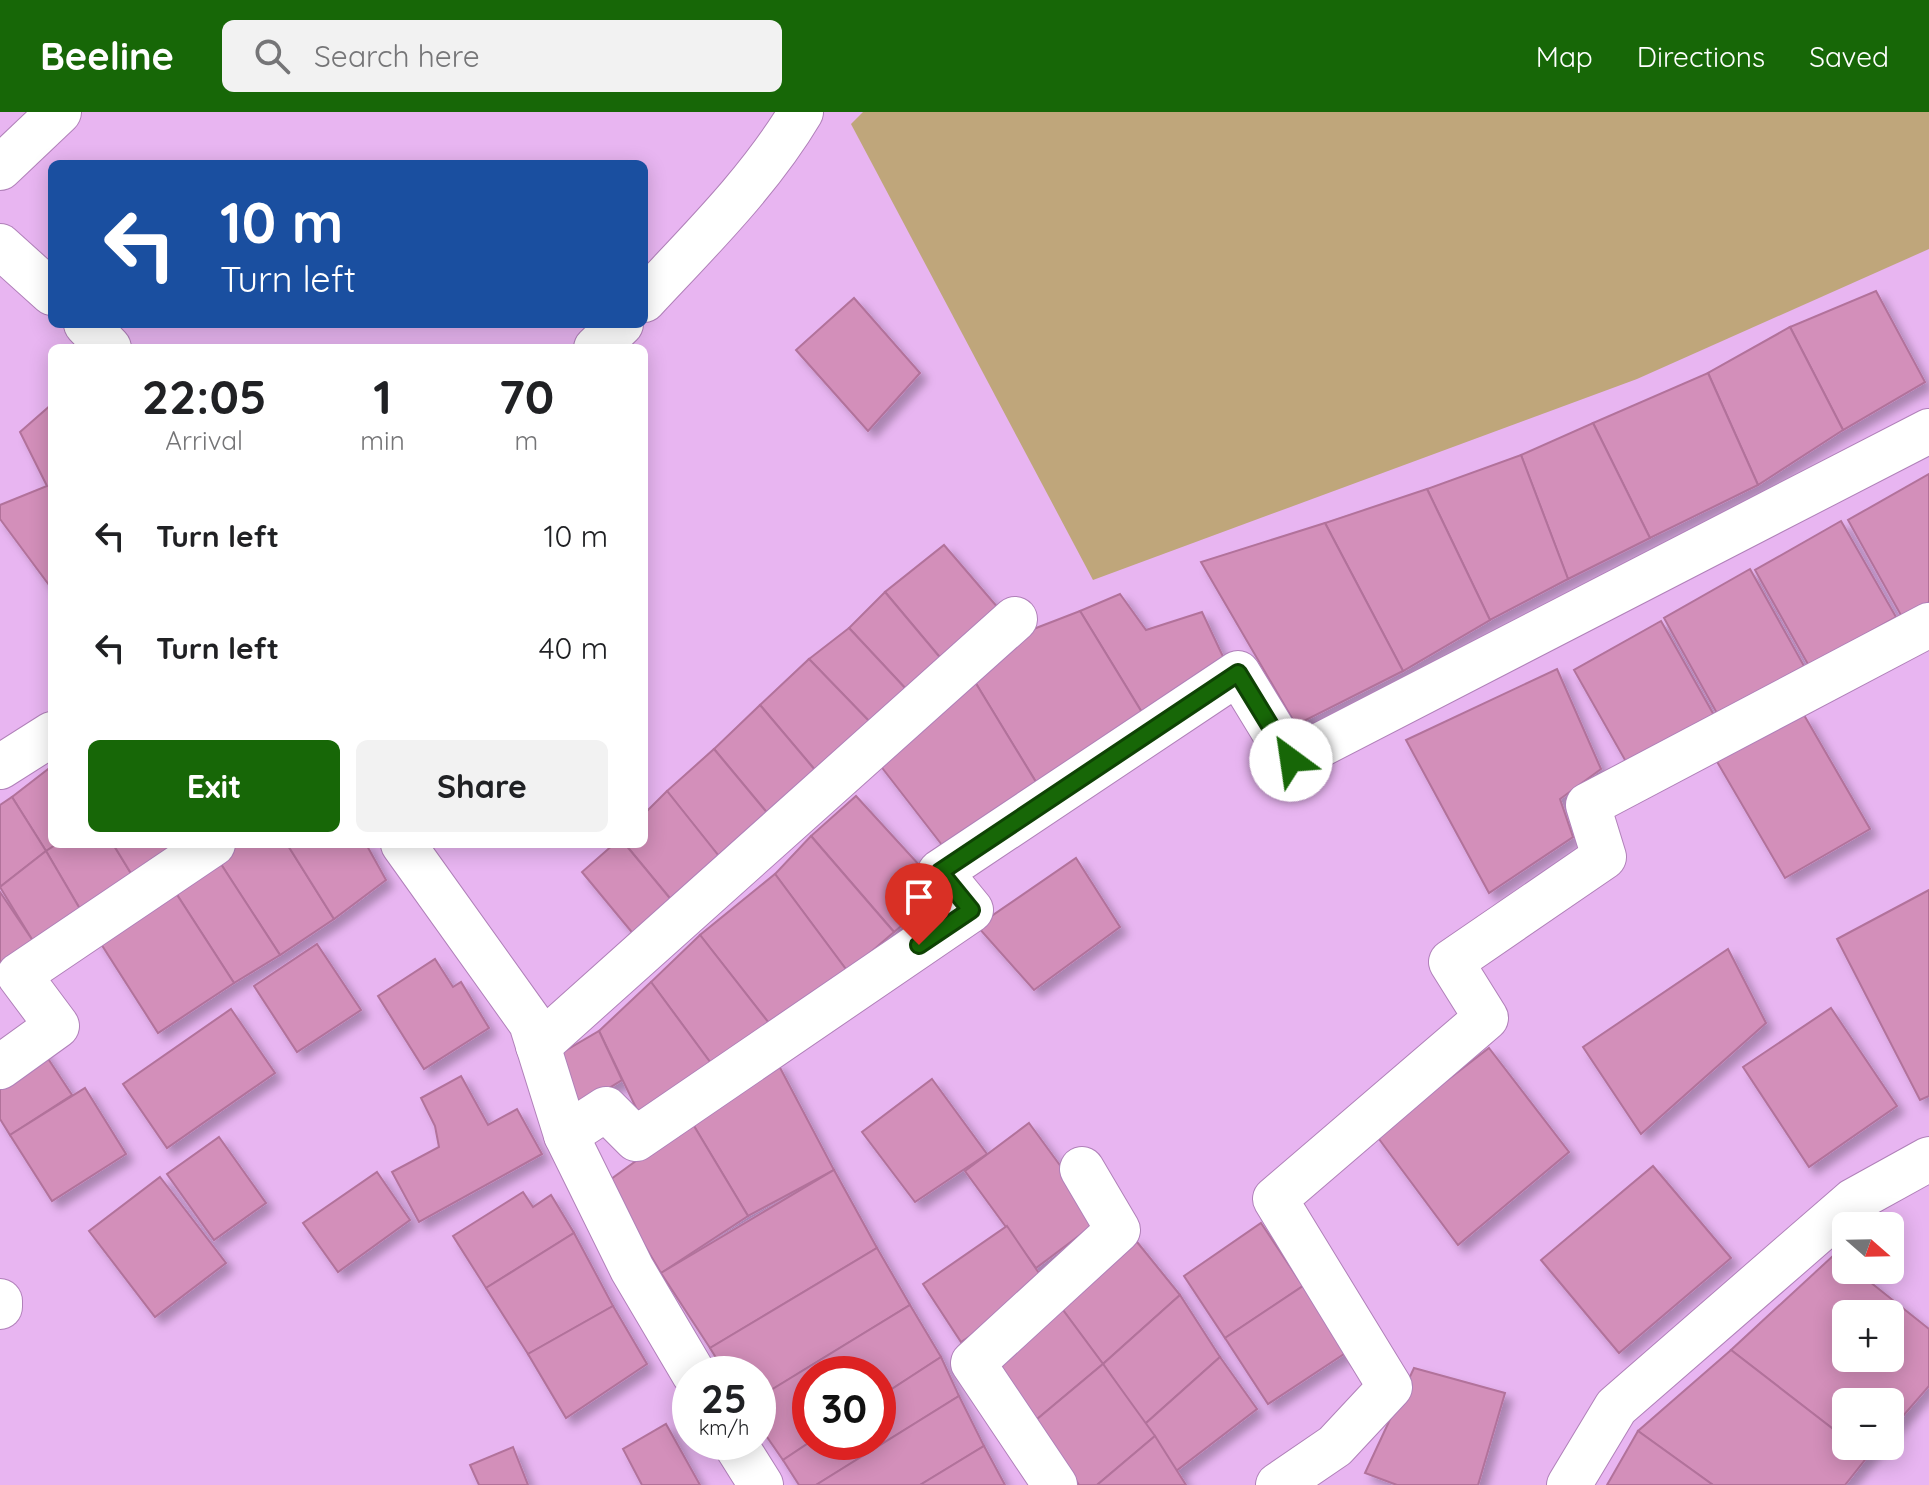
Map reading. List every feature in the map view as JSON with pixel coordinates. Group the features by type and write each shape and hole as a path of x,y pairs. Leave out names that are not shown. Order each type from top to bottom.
{"street":[{"path":"0,168 59,112"},
{"path":"648,296 728,208 787,137 801,112"},
{"path":"0,246 48,289"},
{"path":"90,328 105,344"},
{"path":"600,344 617,328"},
{"path":"566,1135 606,1109 636,1139 971,910 940,872 1238,673 1291,760 1929,431"},
{"path":"538,1046 1015,619"},
{"path":"1278,1485 1335,1446 1390,1387 1275,1199 1486,1018 1451,962 1604,857 1588,805 1929,625"},
{"path":"0,767 48,737"},
{"path":"0,1067 57,1026 19,975 207,848"},
{"path":"406,848 531,1023 566,1135 632,1269 683,1356"},
{"path":"1569,1485 1616,1407 1853,1201 1929,1159"},
{"path":"1055,1485 973,1363 1118,1230 1082,1169"},
{"path":"0,1301 0,1307"},
{"path":"745,1460 761,1485"}],"shaded area":[{"path":"863,112 1929,112 1929,249 1637,379 1093,580 851,124"}],"building":[{"path":"1876,291 1925,382 1843,430 1790,327"},
{"path":"854,298 920,373 868,431 796,350"},
{"path":"1790,327 1843,430 1758,485 1708,373"},
{"path":"1708,373 1758,485 1650,538 1593,423"},
{"path":"48,408 48,584 0,519 0,505 47,486 20,432"},
{"path":"1593,423 1650,538 1568,579 1521,455"},
{"path":"1521,455 1568,579 1490,620 1427,489"},
{"path":"1929,474 1929,602 1902,617 1848,520"},
{"path":"1427,489 1490,620 1403,671 1325,523"},
{"path":"1841,521 1896,617 1809,666 1755,570"},
{"path":"1325,523 1403,671 1296,725 1201,562"},
{"path":"944,545 999,609 943,661 885,592"},
{"path":"1750,569 1804,666 1718,715 1664,618"},
{"path":"885,592 943,661 906,689 849,628"},
{"path":"1120,594 1146,630 1202,612 1226,663 1146,719 1080,611"},
{"path":"1080,611 1146,719 1036,782 972,677 1031,630"},
{"path":"1661,621 1715,717 1629,767 1574,670"},
{"path":"849,628 906,689 869,721 809,659"},
{"path":"809,659 869,721 815,770 760,705"},
{"path":"1557,669 1601,769 1560,799 1573,837 1489,893 1406,740"},
{"path":"972,677 1036,782 942,845 876,760"},
{"path":"760,705 815,770 769,815 714,749"},
{"path":"1804,715 1870,829 1785,878 1716,760"},
{"path":"714,749 769,815 722,860 667,791"},
{"path":"48,769 48,848 51,848 46,851 12,797"},
{"path":"667,791 722,860 673,902 628,848 648,848 648,810"},
{"path":"856,796 943,891 894,932 811,836"},
{"path":"12,797 46,851 0,887 0,805"},
{"path":"811,836 894,932 848,972 775,874"},
{"path":"51,848 115,848 132,875 80,909 46,851"},
{"path":"115,848 169,848 132,875"},
{"path":"231,848 290,848 334,919 280,955 217,858"},
{"path":"290,848 368,848 386,880 334,919"},
{"path":"609,848 628,848 673,902 635,936 582,872"},
{"path":"46,851 80,909 33,941 0,887"},
{"path":"217,858 280,955 234,983 172,887"},
{"path":"1076,858 1120,927 1034,990 977,926"},
{"path":"775,874 848,972 772,1027 700,935"},
{"path":"172,887 234,983 158,1033 96,936"},
{"path":"1929,890 1929,1096 1920,1100 1837,939"},
{"path":"0,892 33,941 0,963"},
{"path":"700,935 772,1027 713,1066 651,982"},
{"path":"317,944 361,1010 297,1052 254,986"},
{"path":"1728,949 1766,1023 1641,1134 1583,1047"},
{"path":"435,959 453,987 461,982 489,1028 424,1069 378,996"},
{"path":"651,982 713,1066 640,1116 599,1031"},
{"path":"1831,1008 1897,1106 1809,1167 1743,1067"},
{"path":"231,1009 275,1073 167,1148 123,1084"},
{"path":"599,1031 622,1080 573,1110 558,1055"},
{"path":"41,1048 72,1095 10,1135 0,1119 0,1075"},
{"path":"1489,1048 1569,1152 1458,1245 1376,1135"},
{"path":"777,1062 834,1170 748,1216 691,1121"},
{"path":"461,1076 488,1125 517,1109 542,1154 419,1222 392,1172 439,1147 435,1126 421,1098"},
{"path":"932,1079 987,1154 915,1202 862,1132"},
{"path":"85,1088 126,1154 52,1201 10,1135"},
{"path":"691,1121 748,1216 661,1273 607,1182"},
{"path":"1029,1123 1100,1220 1036,1268 965,1171"},
{"path":"219,1137 266,1203 214,1240 167,1174"},
{"path":"1653,1166 1731,1258 1619,1353 1541,1260"},
{"path":"834,1170 877,1248 710,1348 661,1273"},
{"path":"377,1172 410,1220 338,1272 303,1223"},
{"path":"160,1177 226,1263 155,1317 89,1231"},
{"path":"523,1192 533,1207 551,1195 574,1233 486,1288 453,1236"},
{"path":"1261,1223 1303,1286 1225,1338 1184,1276"},
{"path":"1007,1226 1047,1285 961,1342 923,1284"},
{"path":"574,1233 613,1306 528,1354 486,1288"},
{"path":"1133,1237 1180,1295 1103,1364 1060,1306"},
{"path":"877,1248 910,1305 827,1356 792,1356 792,1377 776,1387 776,1356 715,1356 710,1348"},
{"path":"1832,1257 1832,1284 1873,1284 1893,1300 1832,1300 1832,1372 1904,1372 1904,1309 1929,1329 1929,1386 1904,1415 1904,1388 1832,1388 1832,1428 1731,1350"},
{"path":"1303,1286 1347,1352 1268,1404 1225,1338"},
{"path":"1180,1295 1220,1357 1145,1424 1103,1364"},
{"path":"910,1305 941,1357 896,1386 896,1356 827,1356"},
{"path":"613,1306 647,1364 566,1418 528,1354"},
{"path":"1060,1306 1103,1364 1036,1420 996,1365"},
{"path":"1731,1350 1832,1428 1832,1460 1865,1460 1845,1485 1713,1485 1638,1431"},
{"path":"941,1357 959,1396 896,1435 896,1386"},
{"path":"1220,1357 1257,1409 1176,1471 1145,1424"},
{"path":"1103,1364 1155,1436 1097,1485 1079,1485 1036,1420"},
{"path":"1414,1368 1505,1393 1478,1485 1397,1485 1365,1473"},
{"path":"792,1377 792,1454 783,1460 776,1450 776,1387"},
{"path":"959,1396 984,1446 920,1485 816,1485 856,1460 896,1460 896,1435"},
{"path":"666,1424 672,1435 672,1460 686,1460 700,1485 642,1485 623,1449"},
{"path":"1638,1431 1713,1485 1607,1485"},
{"path":"1155,1436 1186,1485 1097,1485"},
{"path":"984,1446 1005,1485 920,1485"},
{"path":"513,1447 528,1485 479,1485 470,1465"},
{"path":"792,1454 792,1460 856,1460 816,1485 799,1485 783,1460"}],"route":[{"path":"919,945 971,910 940,872 1238,673 1291,760"}]}
